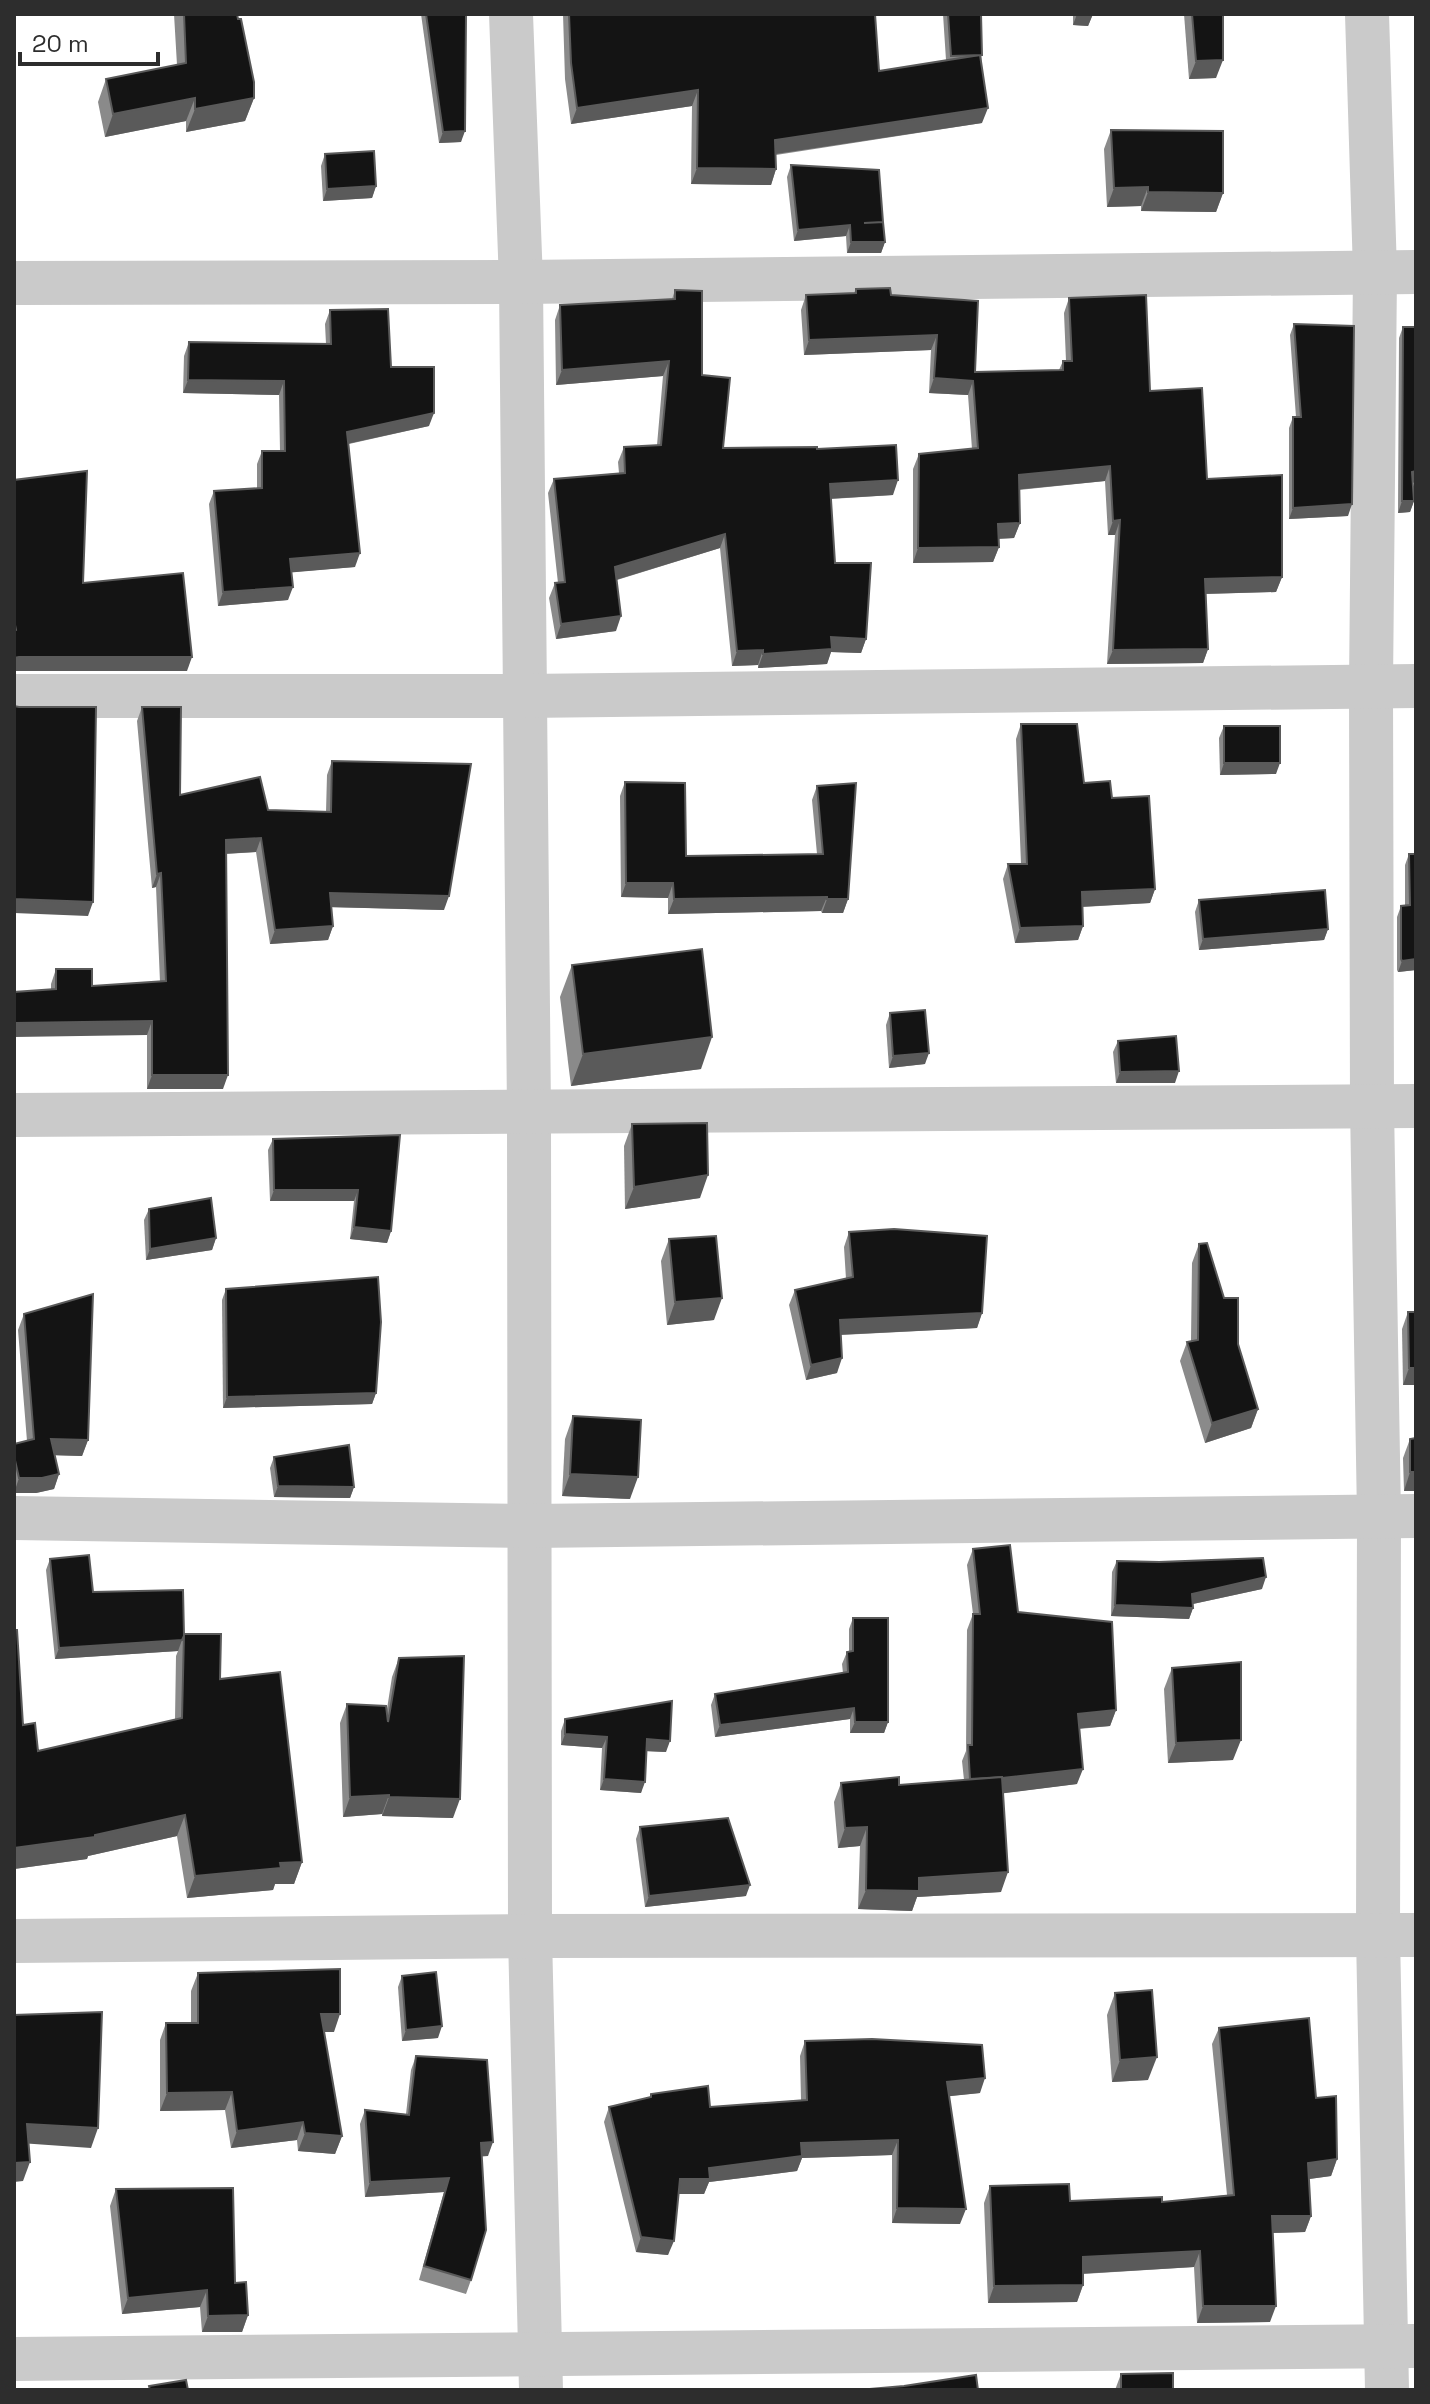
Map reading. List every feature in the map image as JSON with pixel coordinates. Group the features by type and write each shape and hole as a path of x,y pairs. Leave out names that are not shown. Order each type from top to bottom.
{"street":[{"path":"511,14 521,282 529,1113 530,1936 541,2372"},
{"path":"1367,14 1395,272 1371,686 1372,1106 1397,1516 1397,1935 1402,2346 1387,2390"},
{"path":"14,283 521,282 1395,272"},
{"path":"14,696 524,696 1416,686"},
{"path":"14,1115 1416,1106"},
{"path":"14,1518 531,1526 1397,1516"},
{"path":"14,1941 530,1936 1397,1935"},
{"path":"14,2359 541,2372 1402,2346"}],"building":[{"path":"184,14 237,14 241,19 254,82 254,98 195,109 195,98 113,114 106,79 186,63"},
{"path":"426,14 466,14 465,131 443,132"},
{"path":"569,14 875,14 879,71 980,55 988,108 775,140 776,169 697,168 698,90 577,108"},
{"path":"948,14 981,14 982,55 951,56"},
{"path":"1192,14 1223,14 1223,60 1196,61"},
{"path":"1111,130 1223,131 1223,193 1148,192 1148,187 1114,188"},
{"path":"374,151 376,186 327,189 325,154"},
{"path":"791,165 879,170 885,242 851,242 850,225 798,230"},
{"path":"890,288 891,295 978,301 975,372 1063,370 1063,361 1072,361 1069,298 1146,295 1150,391 1202,388 1207,479 1282,475 1282,577 1205,579 1208,649 1113,650 1120,520 1113,521 1110,466 1019,475 1020,523 998,524 999,547 918,548 919,454 978,448 973,381 934,378 937,335 809,340 806,295"},
{"path":"675,290 702,291 702,375 730,378 723,448 817,449 896,445 898,480 830,484 835,563 871,563 866,639 831,637 832,649 763,654 763,650 737,651 725,534 615,567 621,616 561,624 555,583 565,582 554,479 625,473 624,447 661,445 669,361 562,370 560,305 675,299"},
{"path":"388,309 391,367 434,367 434,413 347,432 360,553 290,559 293,587 223,592 214,491 262,488 262,451 285,451 284,381 188,380 189,342 331,344 330,310"},
{"path":"1294,324 1354,326 1352,504 1293,508 1293,417 1301,417"},
{"path":"1403,327 1416,327 1414,501 1402,501"},
{"path":"87,471 83,583 183,573 192,657 14,658 14,480"},
{"path":"14,706 96,707 93,902 14,899"},
{"path":"142,707 181,707 180,795 260,777 268,810 331,812 332,761 471,764 449,896 330,893 333,926 275,930 261,838 226,840 228,1075 152,1075 152,1021 14,1023 14,992 56,989 56,969 92,969 92,986 166,981 161,873 157,874"},
{"path":"1021,724 1077,724 1084,783 1110,781 1112,798 1149,796 1155,889 1082,892 1083,926 1020,928 1008,864 1027,864"},
{"path":"1224,726 1280,726 1280,763 1224,763"},
{"path":"625,782 685,783 686,856 823,854 817,786 856,783 848,899 674,899 673,883 626,883"},
{"path":"1409,854 1416,854 1416,959 1402,961 1401,906 1410,905"},
{"path":"1325,890 1328,929 1203,939 1199,900"},
{"path":"702,949 712,1037 583,1054 572,965"},
{"path":"925,1010 929,1053 893,1056 890,1013"},
{"path":"1176,1036 1179,1071 1120,1072 1118,1041"},
{"path":"707,1123 708,1175 634,1187 632,1124"},
{"path":"400,1135 391,1231 354,1227 358,1190 274,1190 273,1139"},
{"path":"211,1198 216,1238 150,1249 149,1209"},
{"path":"894,1229 987,1236 982,1313 840,1320 842,1358 811,1365 795,1290 853,1277 849,1232"},
{"path":"716,1236 722,1298 675,1302 669,1239"},
{"path":"1207,1243 1224,1298 1238,1298 1238,1344 1258,1409 1212,1423 1187,1342 1198,1340 1199,1244"},
{"path":"378,1277 381,1322 376,1393 227,1397 226,1289"},
{"path":"93,1294 88,1440 51,1439 59,1474 19,1478 14,1444 34,1439 24,1314"},
{"path":"1408,1312 1416,1312 1416,1368 1409,1368"},
{"path":"573,1416 641,1420 638,1477 570,1474"},
{"path":"1416,1438 1416,1472 1410,1472 1410,1439"},
{"path":"349,1445 354,1487 278,1486 274,1457"},
{"path":"1010,1545 1018,1612 1112,1622 1116,1710 1078,1714 1083,1769 970,1779 968,1745 972,1745 973,1614 980,1614 973,1549"},
{"path":"89,1555 93,1592 183,1590 182,1640 59,1648 50,1559"},
{"path":"1263,1558 1266,1577 1192,1594 1193,1608 1115,1605 1117,1561"},
{"path":"853,1618 888,1618 888,1722 855,1722 854,1708 720,1725 715,1694 848,1672 847,1652 853,1651"},
{"path":"14,1630 17,1630 23,1725 35,1723 38,1751 182,1718 184,1634 221,1634 220,1679 280,1672 302,1862 280,1863 281,1868 195,1876 185,1815 95,1837 14,1848"},
{"path":"464,1656 460,1799 389,1795 350,1797 347,1704 386,1706 388,1722 399,1658"},
{"path":"1241,1662 1241,1740 1176,1743 1172,1668"},
{"path":"672,1701 670,1741 647,1739 645,1782 604,1779 607,1737 565,1734 565,1719"},
{"path":"899,1777 899,1785 1002,1777 1008,1872 919,1878 919,1891 866,1890 867,1827 845,1828 841,1783"},
{"path":"728,1818 750,1885 649,1896 640,1827"},
{"path":"340,1969 340,2014 321,2014 342,2136 305,2133 303,2122 237,2131 232,2092 167,2093 166,2023 198,2023 198,1973"},
{"path":"436,1972 442,2026 406,2030 402,1976"},
{"path":"1152,1990 1157,2057 1120,2060 1115,1993"},
{"path":"102,2012 98,2128 27,2124 30,2162 14,2163 14,2015"},
{"path":"1309,2018 1316,2098 1336,2096 1337,2159 1308,2163 1311,2216 1272,2216 1276,2306 1203,2306 1200,2251 1083,2257 1083,2285 994,2286 990,2186 1069,2184 1070,2201 1162,2197 1162,2202 1234,2195 1219,2028"},
{"path":"872,2039 982,2045 985,2078 947,2082 966,2209 897,2208 898,2140 801,2143 802,2156 709,2168 710,2179 680,2179 674,2241 641,2237 609,2107 651,2097 651,2094 708,2086 710,2107 807,2100 805,2041"},
{"path":"416,2056 487,2060 493,2142 481,2143 486,2230 471,2280 424,2266 449,2178 370,2182 365,2110 409,2115"},
{"path":"233,2188 235,2283 246,2282 248,2315 208,2316 207,2290 128,2298 116,2189"},
{"path":"1173,2373 1173,2390 1121,2390 1121,2374"},
{"path":"976,2375 978,2390 858,2390 904,2386"},
{"path":"186,2380 188,2390 150,2390 149,2386"}]}
